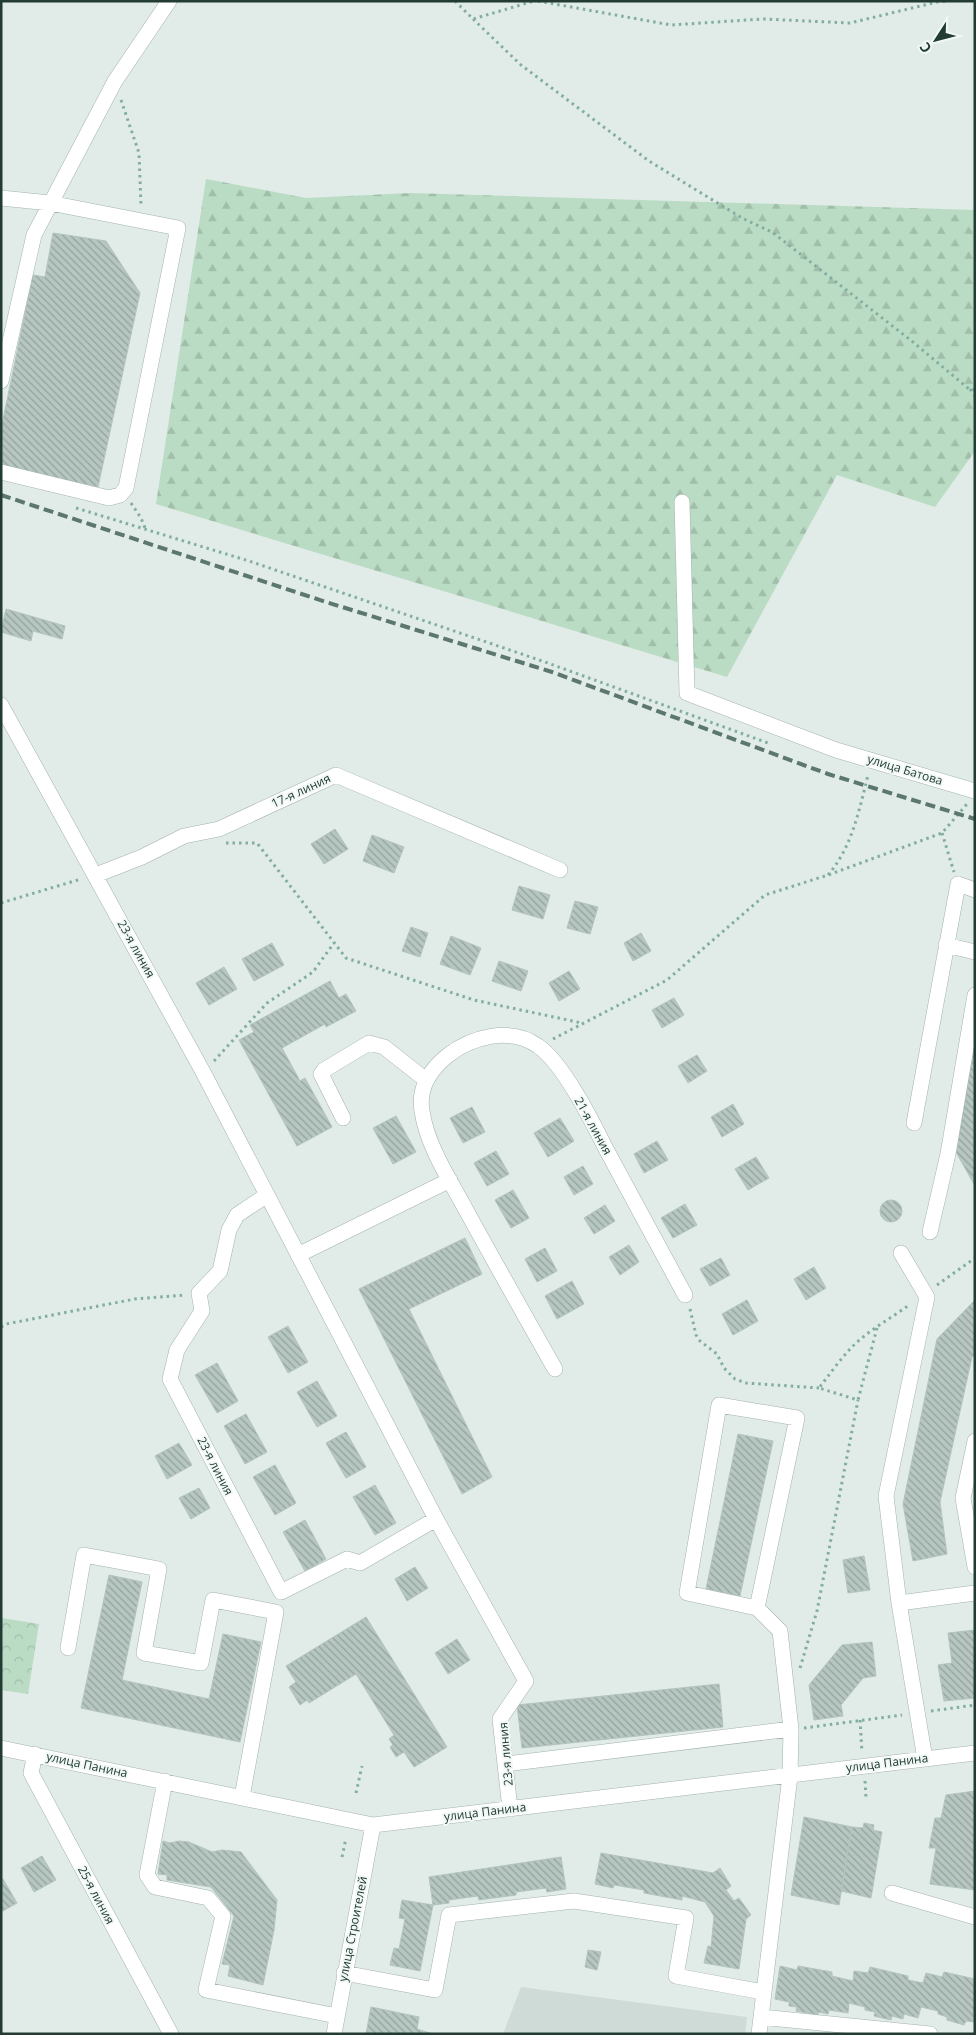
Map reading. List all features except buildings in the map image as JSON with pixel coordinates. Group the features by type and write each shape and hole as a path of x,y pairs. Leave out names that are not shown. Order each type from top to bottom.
{"street":[{"path":"2,375 34,235 114,81 169,1"},
{"path":"1,198 50,203 178,228 126,488 120,495 110,498 1,472"},
{"name":"улица Батова","path":"682,502 687,693 836,750 872,760 972,797"},
{"name":"23-я линия","path":"1,705 203,1072 436,1519 526,1681 500,1720 510,1809"},
{"name":"17-я линия","path":"96,875 142,857 184,836 219,829 336,775 560,870"},
{"path":"914,1123 958,884 975,890"},
{"path":"946,945 975,952"},
{"path":"930,1232 948,1154 975,995"},
{"path":"539,1046 526,1040 507,1036 489,1036 467,1042 436,1065 426,1080 421,1098 422,1112 430,1143 555,1369"},
{"path":"343,1118 322,1074 324,1070 370,1043 384,1047 426,1080"},
{"name":"21-я линия","path":"539,1046 563,1074 585,1108 685,1295"},
{"path":"298,1255 450,1180"},
{"path":"199,1293 220,1271 229,1230 236,1215 268,1195"},
{"path":"901,1253 927,1297 886,1496 899,1603 925,1759"},
{"name":"23-я линия","path":"199,1293 202,1311 177,1350 170,1379 281,1592 347,1559 360,1563 436,1519"},
{"path":"757,1608 797,1418 719,1405 687,1593 757,1608 780,1631 791,1729 788,1807 759,2034"},
{"path":"975,1441 962,1498 975,1567"},
{"path":"68,1648 84,1555 159,1569 144,1653 202,1663 213,1600 276,1612 242,1797"},
{"path":"899,1603 975,1593"},
{"path":"506,1764 791,1729"},
{"name":"улица Панина","path":"1,1748 373,1825 975,1753"},
{"name":"25-я линия","path":"35,1754 31,1773 171,2034"},
{"path":"164,1781 147,1875 155,1887 208,1898 223,1916 206,1990 336,2016"},
{"name":"улица Строителей","path":"334,2034 373,1825"},
{"path":"892,1893 975,1917"},
{"path":"344,1973 435,1990 449,1915 574,1901 686,1918 676,1976 763,1992"},
{"path":"761,2017 930,2034"}],"path":[{"path":"455,1 521,65 649,161 742,218 772,232 913,342 969,388 975,396"},
{"path":"473,19 536,1 671,26 763,19 850,23 948,1"},
{"path":"114,81 139,153 142,188 141,221"},
{"path":"969,388 975,390"},
{"path":"123,491 141,518 145,529"},
{"path":"76,508 250,561 535,658 769,743"},
{"path":"828,875 846,848 855,823 872,760"},
{"path":"539,1046 667,980 765,895 828,875 942,833 972,797"},
{"path":"942,833 958,884"},
{"path":"222,843 257,843 346,958 474,1000 582,1024"},
{"path":"1,903 96,875"},
{"path":"203,1072 267,1003 313,972 334,943"},
{"path":"1,1327 6,1324 134,1299 199,1293"},
{"path":"685,1295 694,1321 696,1335 700,1341 717,1354 724,1368 736,1380 746,1383 819,1388 858,1400"},
{"path":"799,1673 817,1611 858,1400 876,1328 850,1349 819,1388"},
{"path":"791,1729 975,1705"},
{"path":"356,1793 362,1766"},
{"path":"342,1857 346,1838"}],"shaded area":[{"path":"521,1987 747,2017 745,2034 503,2034"}],"green space":[{"path":"206,179 306,198 411,193 975,210 975,451 935,507 837,475 727,677 156,504"},
{"path":"2,1618 39,1624 28,1694 1,1690"}],"railway":[{"path":"1,495 326,602 552,672 828,774 975,819"}]}
